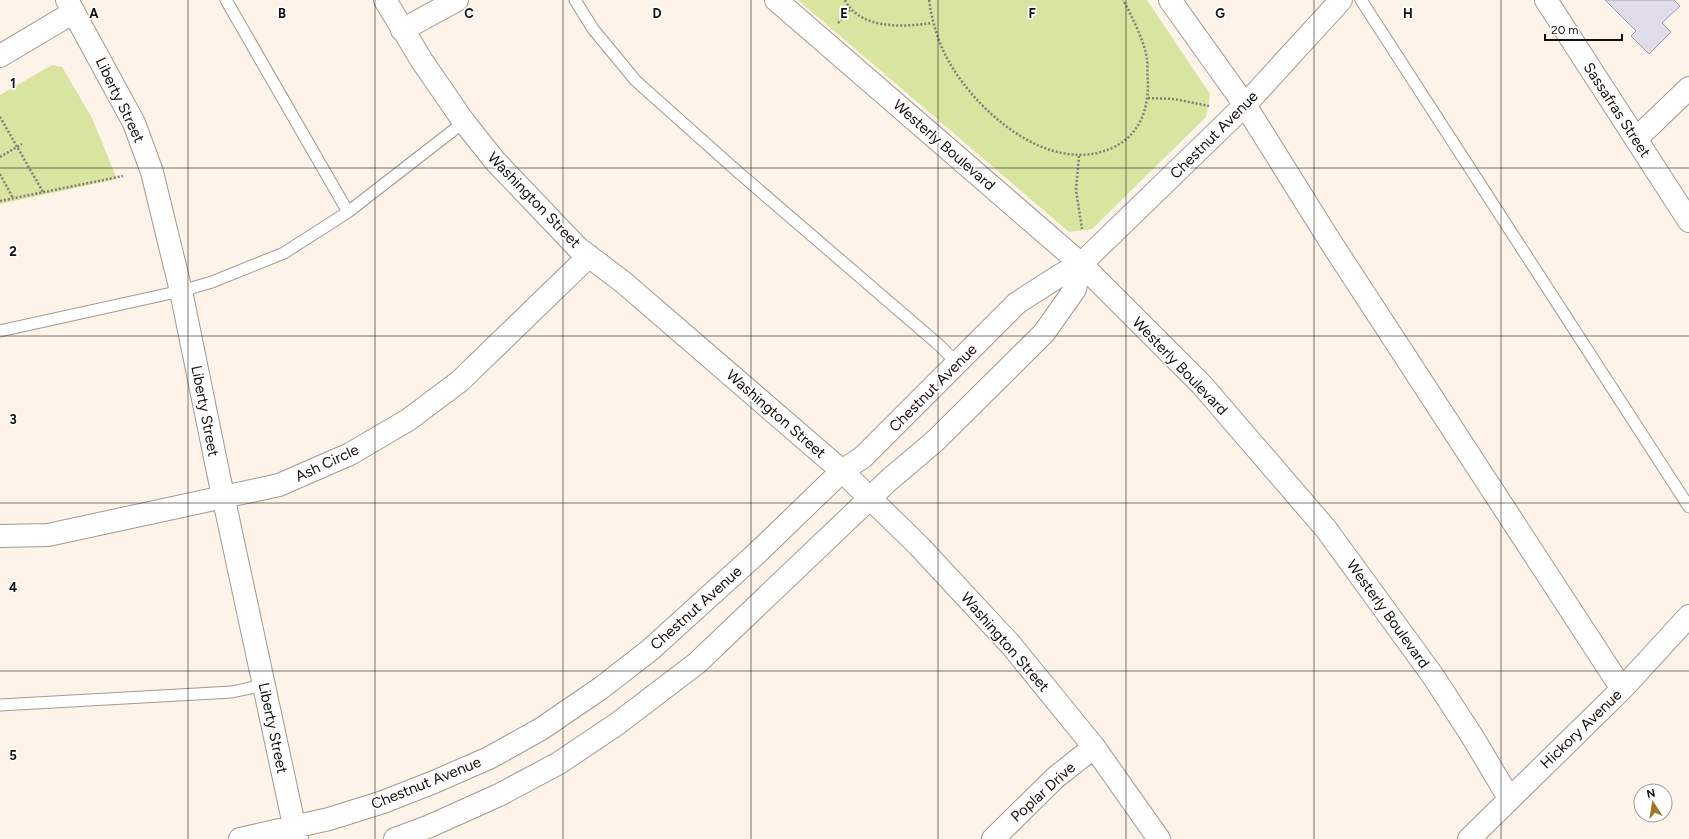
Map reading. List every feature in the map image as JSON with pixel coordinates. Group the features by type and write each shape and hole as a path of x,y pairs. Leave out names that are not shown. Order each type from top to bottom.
{"street":[{"name":"Washington Street","path":"385,0 422,61 464,122 495,161 578,248 623,282 842,471 919,546 1011,645 1094,747 1159,839"},
{"path":"402,30 457,0"},
{"name":"Westerly Boulevard","path":"776,0 1081,264 1202,385 1326,529 1433,676 1472,736 1509,798"},
{"path":"1170,0 1245,105 1334,248 1622,689"},
{"name":"Chestnut Avenue","path":"240,839 296,833 329,819 434,782 489,758 541,729 601,688 650,650 756,554 842,471 863,456 1017,303 1059,276 1081,264 1245,105 1340,0"},
{"name":"Sassafras Street","path":"1546,0 1689,221"},
{"path":"0,56 70,6"},
{"name":"Liberty Street","path":"70,6 134,123 152,172 181,291 296,833"},
{"path":"1636,139 1689,88"},
{"name":"Ash Circle","path":"0,536 48,535 279,486 350,454 408,420 460,381 589,256"},
{"path":"395,839 430,826 499,795 559,763 617,724 698,663 889,480 935,441 1044,333 1075,289 1081,264"},
{"name":"Hickory Avenue","path":"1470,839 1509,798 1622,689 1689,616"},
{"name":"Poplar Drive","path":"993,839 1055,778 1094,747"}],"lane":[{"path":"226,0 348,212"},
{"path":"575,0 593,29 636,81 738,172 939,345 957,363"},
{"path":"1361,0 1689,507"},
{"path":"0,331 181,291 212,282 284,253 348,212 464,122"},
{"path":"0,705 232,692 264,685"}],"path":[{"path":"845,0 850,10 867,19 890,26 909,26 932,23"},
{"path":"929,0 932,23 948,61 974,97 1006,127 1043,149 1079,156 1107,151 1128,140 1140,123 1148,98 1147,57 1132,15 1123,0"},
{"path":"837,24 850,10"},
{"path":"1148,98 1174,99 1211,106"},
{"path":"0,117 43,192"},
{"path":"0,157 22,144"},
{"path":"1079,156 1076,190 1083,236"},
{"path":"0,174 13,198"},
{"path":"0,201 122,176"}],"green space":[{"path":"798,0 1147,0 1210,94 1206,117 1092,229 1069,232"},
{"path":"52,65 62,67 92,118 117,179 0,204 0,95"}],"building":[{"path":"1605,0 1674,0 1680,6 1662,23 1671,32 1649,54 1631,36 1636,31"}]}
